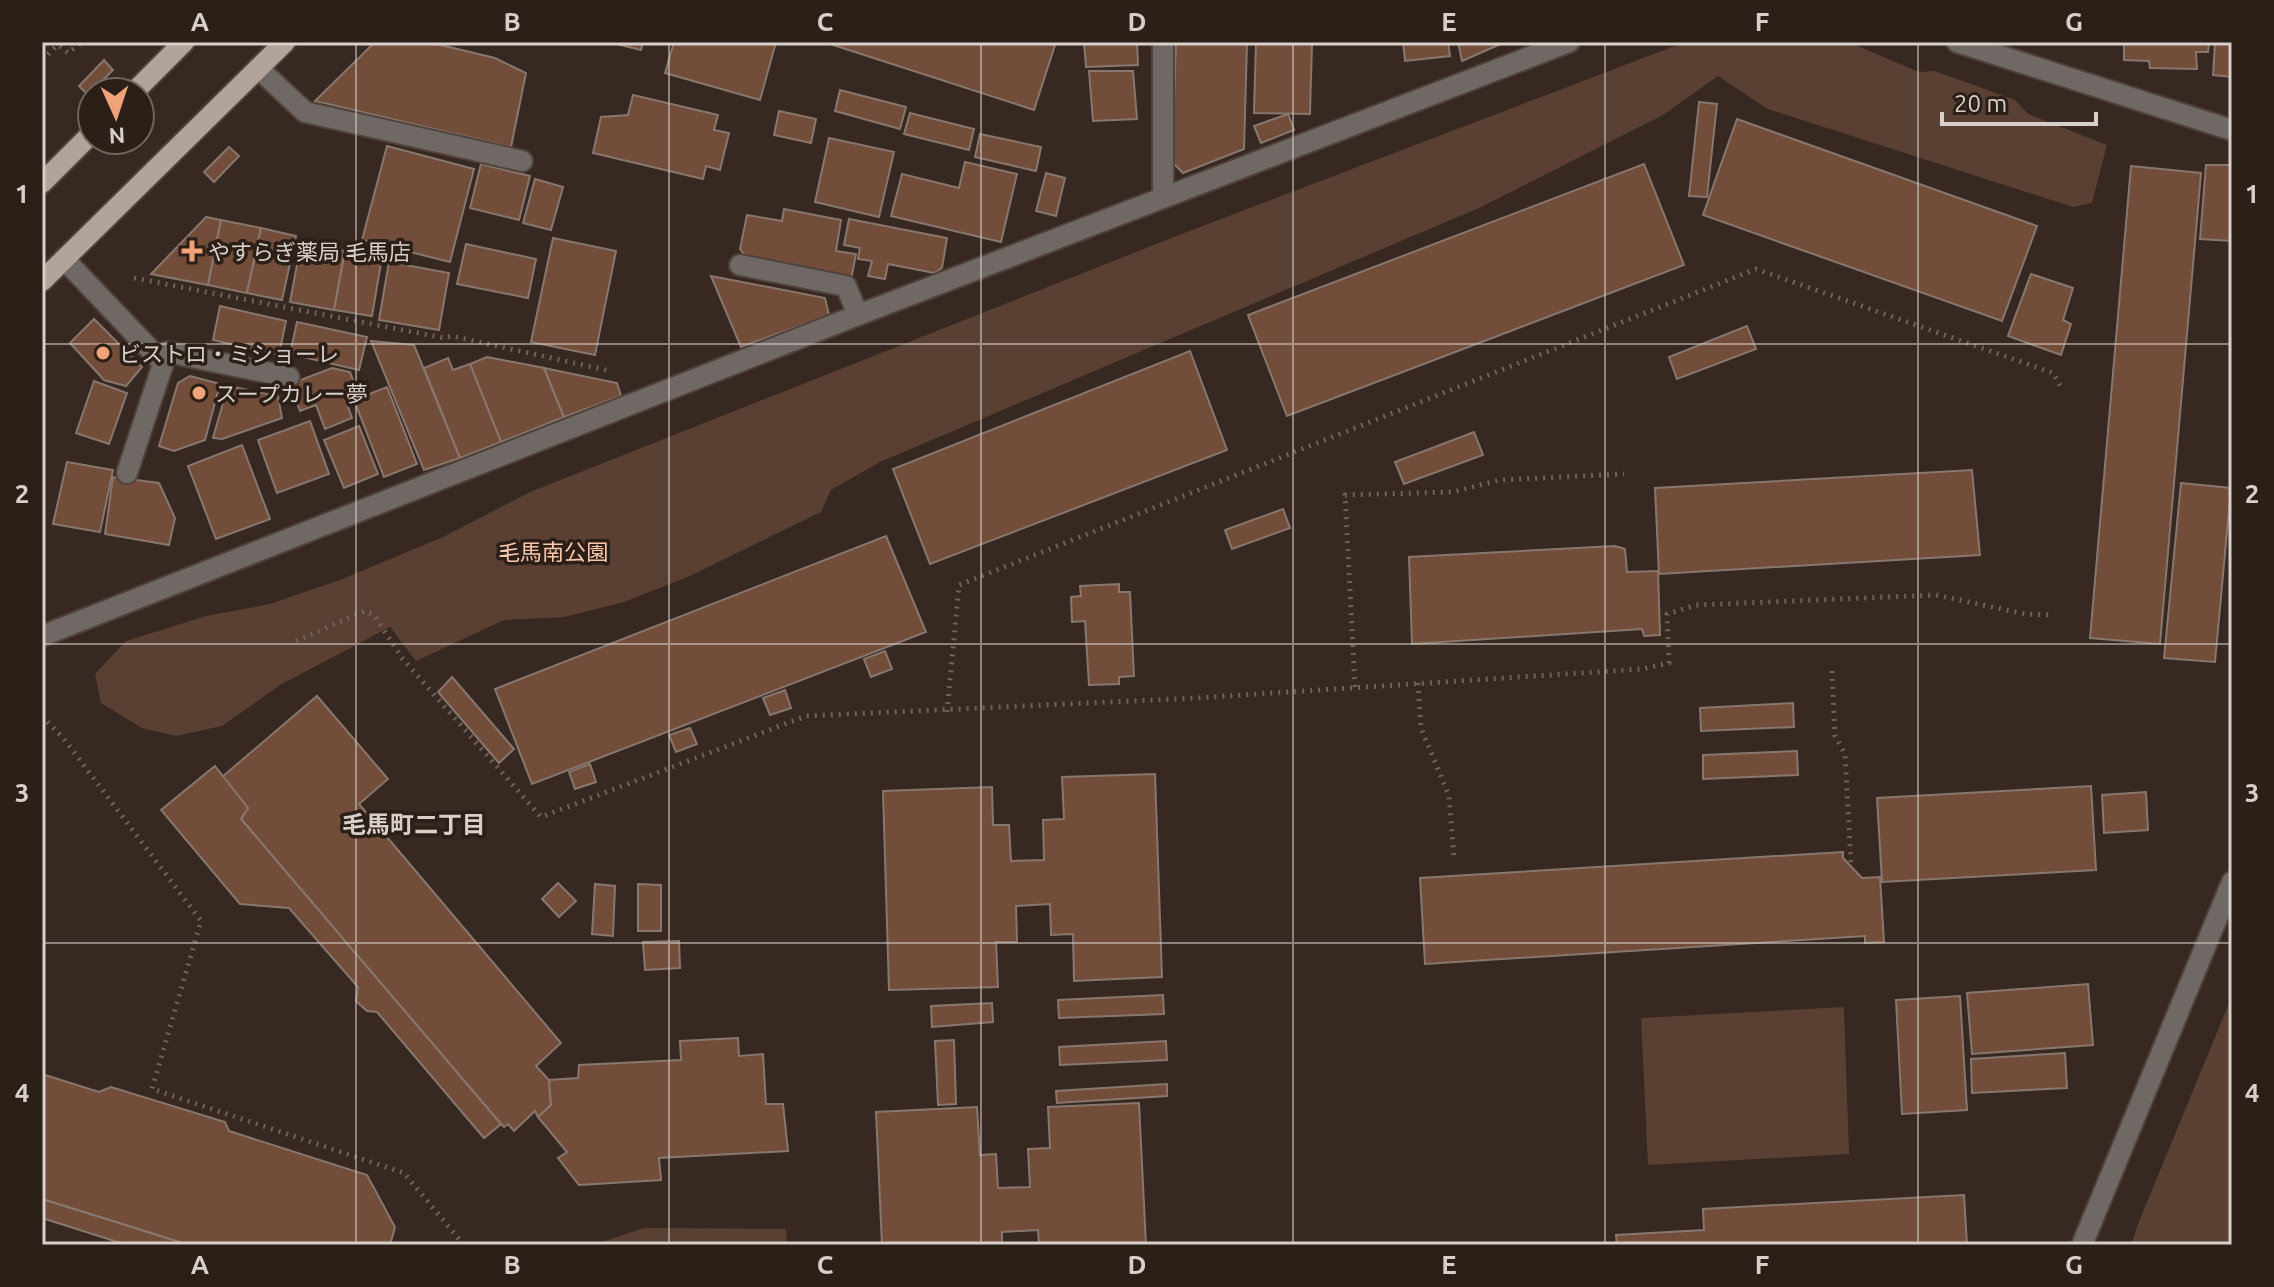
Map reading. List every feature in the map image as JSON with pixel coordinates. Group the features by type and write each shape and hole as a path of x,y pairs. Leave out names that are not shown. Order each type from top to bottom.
{"main road":[{"path":"150,76 184,42"},
{"path":"42,281 285,42"},
{"path":"42,183 76,149"}],"street":[{"path":"1163,42 1163,198"},
{"path":"42,636 858,315 1569,42"},
{"path":"1957,42 2232,130"},
{"path":"258,68 305,112 522,161"},
{"path":"64,259 163,363"},
{"path":"740,265 846,286 858,315"},
{"path":"127,473 167,352 289,377"},
{"path":"2082,1245 2232,882"}],"path":[{"path":"42,60 58,45 68,53 82,42"},
{"path":"947,712 959,585 1756,269 2053,373 2062,389"},
{"path":"131,277 444,338 452,336 618,372"},
{"path":"1355,687 1345,495 1453,492 1500,480 1624,474"},
{"path":"296,641 365,611 374,615 402,658 541,817 806,716 947,712 1642,669 1669,663 1667,614 1696,605 1936,595 2025,614 2054,615"},
{"path":"1832,671 1835,736 1845,754 1851,864"},
{"path":"1418,683 1421,728 1449,796 1454,857"},
{"path":"42,716 64,739 201,921 152,1089 404,1173 464,1245"}],"green space":[{"name":"毛馬南公園","path":"1685,42 1848,42 1919,72 1935,71 2015,100 2028,114 2107,145 2092,203 2073,207 1768,109 1718,76 1663,115 1479,208 880,462 831,490 821,512 690,576 624,602 564,617 504,620 416,661 390,627 280,685 222,726 176,736 142,728 101,703 95,674 126,641 206,616 270,604 340,580 443,537 530,492 1174,237"},
{"path":"2232,996 2232,1245 2131,1245 2138,1224"},
{"path":"1844,1007 1849,1154 1648,1165 1641,1018"},
{"path":"644,1228 786,1229 787,1245 593,1245"}],"building":[{"path":"375,42 428,42 495,58 526,73 511,147 315,101"},
{"path":"608,42 643,42 641,50"},
{"path":"674,42 776,42 760,100 665,73"},
{"path":"824,42 1056,42 1034,110"},
{"path":"1084,42 1137,42 1138,65 1086,67"},
{"path":"1176,42 1247,42 1244,149 1183,173 1172,162"},
{"path":"1256,42 1312,42 1310,114 1254,113"},
{"path":"1403,42 1448,42 1450,56 1405,61"},
{"path":"1458,42 1505,42 1462,61"},
{"path":"2124,42 2209,42 2208,52 2196,52 2197,69 2150,68 2149,61 2124,60"},
{"path":"2215,42 2232,42 2232,77 2213,75"},
{"path":"104,60 113,70 107,76 89,76"},
{"path":"1089,71 1133,71 1137,119 1093,121"},
{"path":"840,90 906,107 900,129 835,111"},
{"path":"633,95 718,115 714,130 729,133 720,170 706,166 703,179 593,153 601,117 628,115"},
{"path":"1699,102 1717,104 1707,197 1689,196"},
{"path":"779,111 816,119 811,143 774,135"},
{"path":"910,113 974,129 969,150 904,134"},
{"path":"1288,114 1294,130 1261,143 1254,126"},
{"path":"1737,119 2037,226 2002,321 1703,215"},
{"path":"980,134 1041,147 1036,171 975,157"},
{"path":"829,138 894,152 879,217 815,202"},
{"path":"387,146 474,169 450,262 362,240"},
{"path":"229,147 239,156 214,182 204,172"},
{"path":"965,162 1017,174 1001,242 891,216 902,174 959,188"},
{"path":"481,164 530,176 519,220 470,208"},
{"path":"1644,164 1684,265 1287,416 1248,315"},
{"path":"2206,165 2232,165 2232,241 2200,239"},
{"path":"2131,166 2201,173 2160,644 2090,638"},
{"path":"1046,173 1065,178 1056,216 1036,211"},
{"path":"535,179 563,187 551,230 523,223"},
{"path":"784,209 841,220 836,251 856,254 851,280 749,261 740,249 747,215 782,221"},
{"path":"206,217 221,220 208,285 151,274"},
{"path":"849,219 947,238 942,268 934,273 888,264 885,279 868,276 872,261 858,259 860,248 844,245"},
{"path":"221,220 261,228 247,293 208,285"},
{"path":"261,228 296,236 282,300 247,293"},
{"path":"553,238 616,251 595,355 531,342"},
{"path":"301,243 345,251 334,310 290,302"},
{"path":"466,244 536,259 528,298 457,284"},
{"path":"345,251 382,257 372,316 334,310"},
{"path":"389,262 449,273 439,330 379,320"},
{"path":"2031,274 2073,288 2063,320 2071,324 2061,355 2008,336"},
{"path":"711,276 825,298 829,315 741,347"},
{"path":"220,306 286,321 279,355 213,340"},
{"path":"94,319 142,367 126,386 104,380 70,343"},
{"path":"297,322 367,337 359,370 290,354"},
{"path":"1747,326 1756,349 1677,379 1669,357"},
{"path":"371,341 414,345 460,458 424,470"},
{"path":"1190,351 1227,450 930,564 893,469"},
{"path":"487,357 544,368 564,417 501,442 470,364"},
{"path":"448,358 453,370 470,364 501,442 460,458 424,368"},
{"path":"332,368 350,372 357,391 344,396 352,418 325,429 316,405 300,411 290,384"},
{"path":"544,368 617,383 621,396 564,417"},
{"path":"190,376 220,384 205,440 174,451 159,446 178,383"},
{"path":"94,381 127,393 109,444 76,433"},
{"path":"228,386 278,396 282,418 222,439 213,438"},
{"path":"387,387 417,464 384,477 354,400"},
{"path":"310,421 329,474 277,493 258,440"},
{"path":"359,426 378,474 344,488 324,440"},
{"path":"1474,432 1483,455 1404,484 1395,462"},
{"path":"242,445 270,519 216,539 188,466"},
{"path":"67,462 113,470 100,532 53,524"},
{"path":"1972,470 1980,555 1659,574 1655,488"},
{"path":"113,477 159,483 175,518 169,545 105,534"},
{"path":"2181,483 2231,488 2215,662 2164,658"},
{"path":"1283,509 1290,528 1232,549 1225,530"},
{"path":"886,536 926,632 532,784 495,689"},
{"path":"1615,546 1625,549 1627,572 1658,571 1660,635 1644,636 1642,629 1412,644 1409,557"},
{"path":"1119,584 1119,592 1130,592 1134,676 1119,677 1119,684 1089,685 1085,621 1072,622 1071,597 1081,596 1080,586"},
{"path":"885,651 892,669 871,677 864,659"},
{"path":"452,677 514,749 499,763 438,692"},
{"path":"785,690 791,708 770,715 763,698"},
{"path":"317,696 388,779 359,804 561,1043 536,1066 549,1080 551,1105 538,1117 535,1111 514,1131 508,1124 504,1127 501,1124 241,819 248,808 222,777"},
{"path":"1793,703 1794,727 1701,731 1700,708"},
{"path":"690,728 697,744 676,752 669,735"},
{"path":"1797,751 1798,775 1703,779 1703,755"},
{"path":"590,764 596,782 575,789 569,772"},
{"path":"215,766 248,808 241,819 501,1124 484,1138 377,1012 367,1011 356,1001 358,987 289,908 240,904 161,810"},
{"path":"1155,774 1162,977 1074,981 1073,934 1051,935 1050,904 1016,906 1017,942 996,942 998,987 889,990 883,791 992,787 993,825 1009,825 1011,861 1044,860 1043,820 1064,819 1062,777"},
{"path":"2091,786 2096,870 1882,882 1877,798"},
{"path":"2146,792 2148,830 2104,833 2102,795"},
{"path":"1843,852 1843,858 1862,878 1880,877 1884,942 1865,943 1865,936 1425,964 1420,878"},
{"path":"558,883 576,901 559,917 542,899"},
{"path":"595,884 615,886 613,936 592,934"},
{"path":"638,884 661,885 661,931 638,931"},
{"path":"679,941 680,968 645,970 643,942"},
{"path":"2088,984 2093,1045 1972,1054 1967,993"},
{"path":"1163,995 1164,1014 1059,1018 1058,1000"},
{"path":"1960,996 1967,1110 1902,1114 1896,1000"},
{"path":"992,1003 993,1022 932,1027 931,1006"},
{"path":"738,1038 739,1056 763,1054 766,1104 783,1104 788,1151 659,1158 661,1180 579,1185 558,1158 567,1152 538,1117 551,1105 549,1080 578,1078 579,1065 681,1060 680,1041"},
{"path":"954,1040 956,1104 938,1105 935,1041"},
{"path":"1166,1041 1167,1060 1060,1065 1059,1047"},
{"path":"2065,1053 2067,1088 1972,1093 1971,1059"},
{"path":"42,1074 99,1092 111,1087 225,1122 229,1131 367,1175 395,1227 390,1245 189,1245 42,1199"},
{"path":"1167,1084 1167,1096 1057,1103 1056,1091"},
{"path":"1139,1103 1146,1245 1039,1245 1038,1230 1002,1232 1002,1245 882,1245 876,1112 977,1107 980,1155 996,1154 998,1188 1030,1187 1028,1149 1050,1148 1048,1107"},
{"path":"1964,1195 1967,1245 1617,1245 1616,1235 1704,1230 1703,1209"},
{"path":"42,1199 189,1245 127,1245 42,1218"}],"place":[{"name":"やすらぎ薬局 毛馬店","path":"192,251"},
{"name":"ビストロ・ミショーレ","path":"103,353"},
{"name":"スープカレー夢","path":"199,393"}],"district":[{"name":"毛馬町二丁目","path":"414,824"}]}
